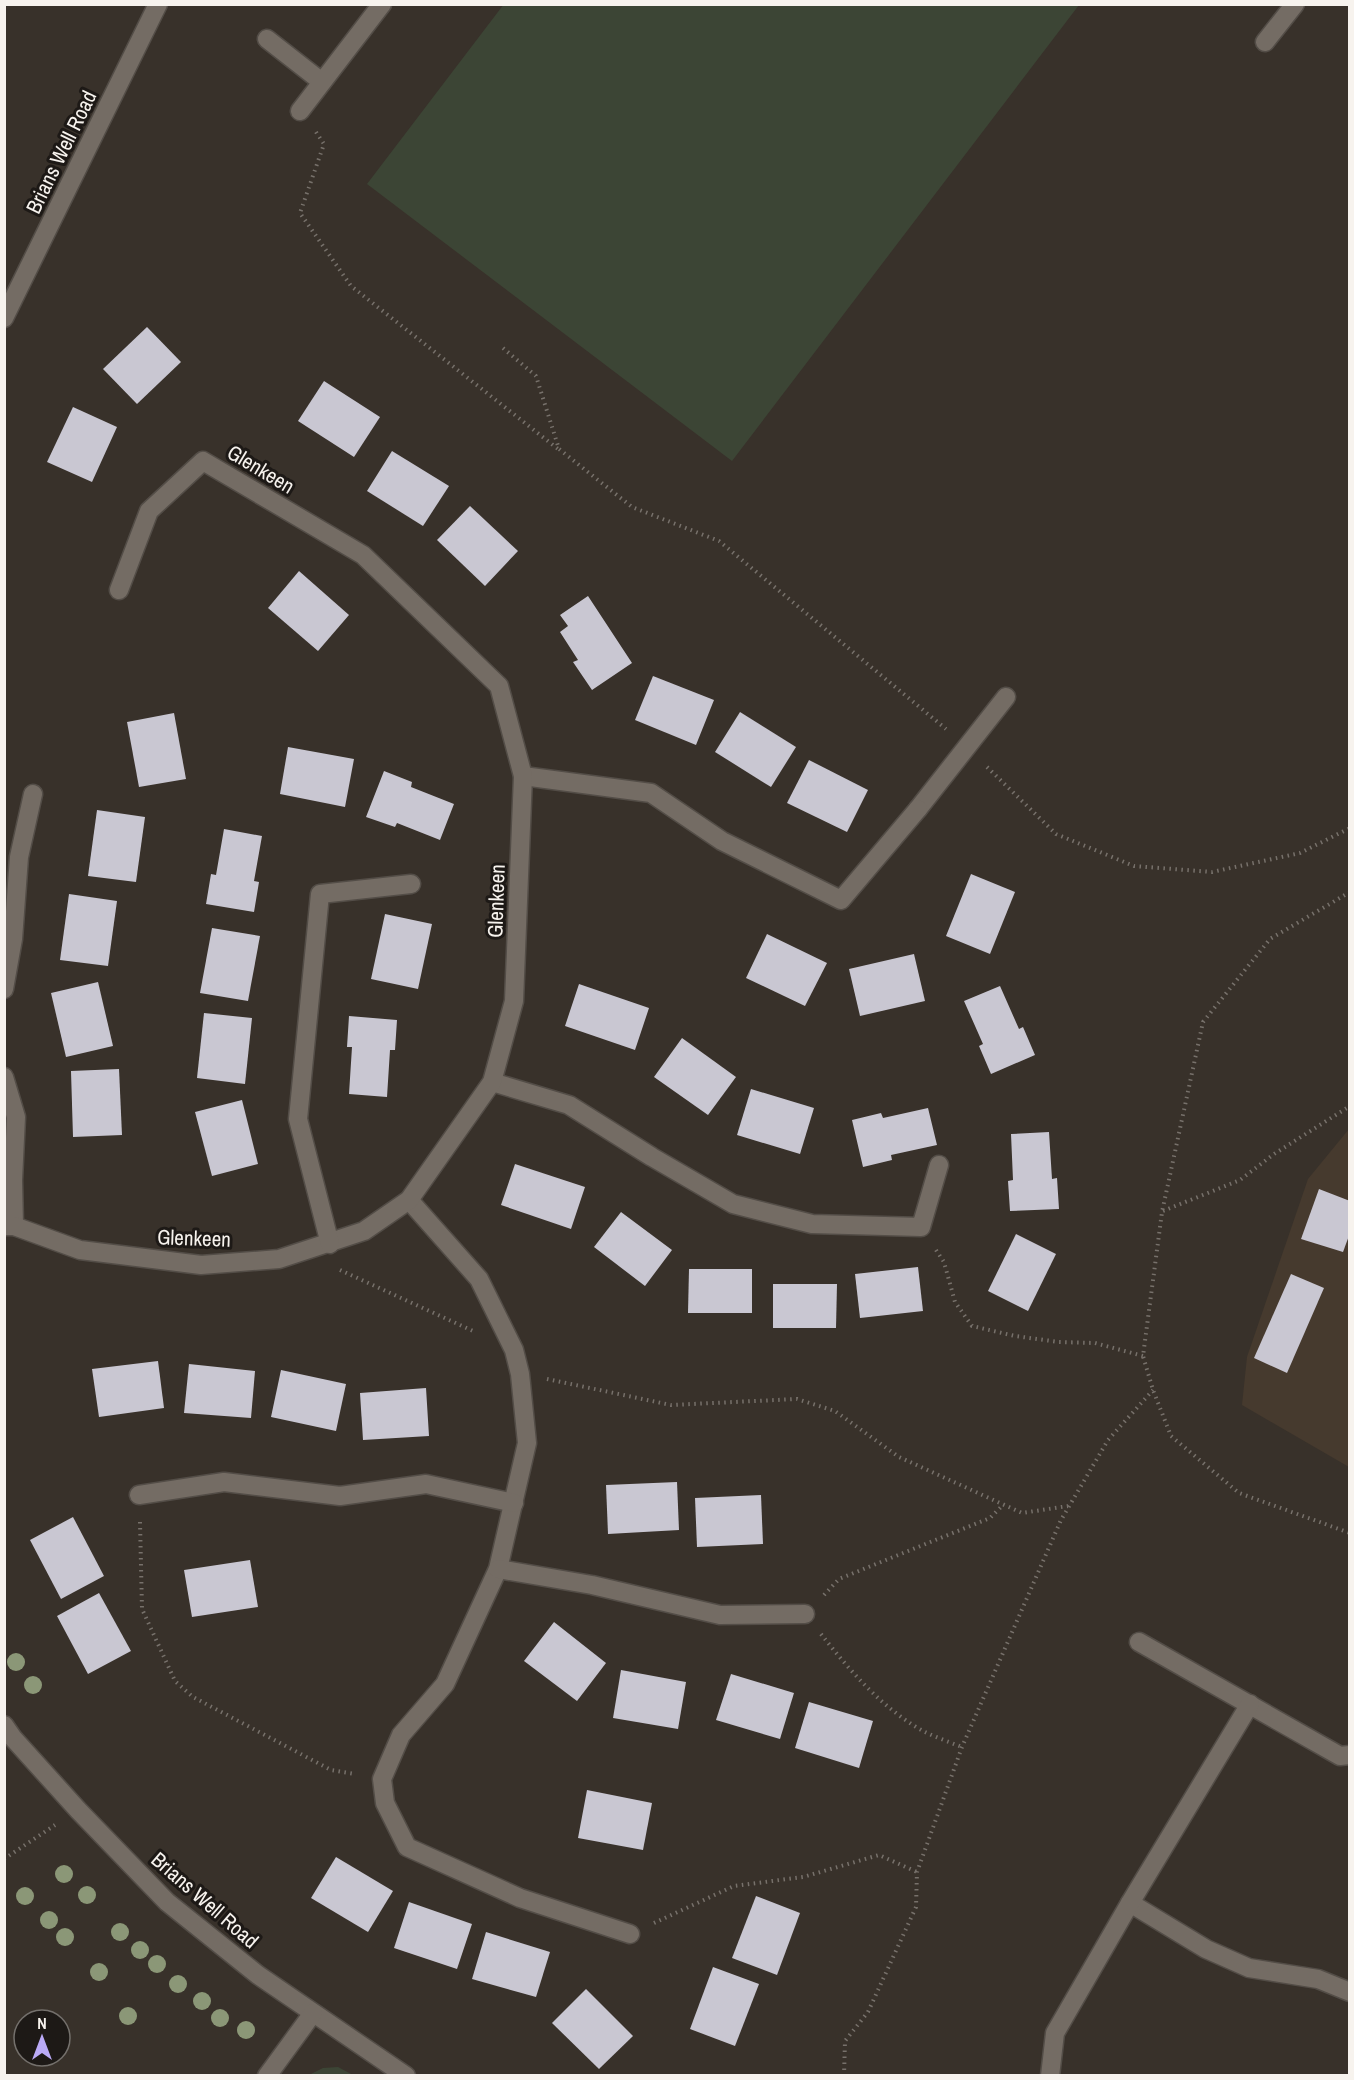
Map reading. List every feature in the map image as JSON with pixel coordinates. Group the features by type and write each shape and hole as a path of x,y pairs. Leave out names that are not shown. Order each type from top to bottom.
{"street":[{"name":"Brians Well Road","path":"5,315 158,4"},
{"path":"300,111 382,4"},
{"path":"1265,42 1295,4"},
{"path":"267,39 322,82"},
{"name":"Glenkeen","path":"9,1226 80,1250 201,1265 279,1259 330,1244 364,1230 409,1200 492,1082 514,1001 523,776 499,686 363,555 203,461 149,511 119,590"},
{"path":"523,776 651,793 722,841 841,900 918,809 1006,697"},
{"path":"4,989 13,939 19,857 33,794"},
{"path":"330,1244 298,1119 320,894 411,884"},
{"path":"4,1077 16,1117 9,1226"},
{"path":"492,1082 569,1105 733,1204 812,1224 921,1227 939,1165"},
{"path":"409,1200 479,1279 514,1350 520,1374 527,1443 498,1569 445,1684 401,1735 382,1779 385,1803 407,1847 519,1898 630,1934"},
{"path":"139,1495 224,1482 340,1496 426,1484 514,1503"},
{"path":"498,1569 592,1586 720,1615 806,1614"},
{"path":"1139,1642 1340,1756 1350,1755"},
{"path":"1050,2076 1055,2033 1250,1704"},
{"name":"Brians Well Road","path":"4,1725 78,1810 167,1902 258,1975 406,2076"},
{"path":"1130,1904 1206,1949 1249,1968 1318,1979 1350,1992"},
{"path":"267,2076 313,2013"}],"path":[{"path":"300,111 324,144 300,213 351,286 632,507 719,541 966,747 1056,834 1134,866 1212,872 1300,853 1350,828"},
{"path":"503,348 536,376 559,449"},
{"path":"1350,892 1270,939 1203,1022 1162,1212 1143,1356 1171,1436 1239,1493 1350,1533"},
{"path":"1162,1212 1240,1180 1274,1154 1350,1106"},
{"path":"921,1227 944,1262 955,1302 972,1326 1015,1336 1059,1342 1095,1343 1143,1356"},
{"path":"302,1252 514,1350"},
{"path":"520,1374 671,1405 797,1399 835,1411 899,1457 1022,1514 1069,1506"},
{"path":"844,2076 845,2041 868,2012 916,1907 917,1872 962,1747 1061,1520 1108,1440 1153,1390"},
{"path":"139,1495 142,1609 175,1681 193,1697 331,1770 382,1779"},
{"path":"962,1747 923,1731 884,1704 840,1658 806,1614 839,1579 990,1518 1003,1505"},
{"path":"4,1859 78,1810"},
{"path":"630,1934 734,1886 802,1876 879,1855 917,1872"}],"shaded area":[{"path":"1349,1129 1349,1467 1242,1405 1247,1357 1308,1179"}],"green space":[{"path":"504,4 1079,5 732,461 367,184"},
{"path":"338,2067 353,2075 309,2075 323,2068"}],"building":[{"path":"147,327 181,362 137,404 103,369"},
{"path":"324,381 380,417 354,457 298,421"},
{"path":"73,407 117,427 92,482 47,462"},
{"path":"392,451 449,486 423,526 367,491"},
{"path":"470,506 518,551 485,586 437,540"},
{"path":"299,571 349,615 318,651 268,608"},
{"path":"588,596 632,663 592,690 573,662 578,660 560,632 568,626 560,615"},
{"path":"653,676 714,700 696,745 635,720"},
{"path":"740,712 796,747 771,787 715,752"},
{"path":"174,713 186,779 139,787 127,722"},
{"path":"288,747 354,759 345,807 280,794"},
{"path":"809,760 868,790 847,832 787,803"},
{"path":"384,771 412,782 411,787 454,804 440,840 397,823 395,827 366,817"},
{"path":"97,810 145,817 136,882 88,876"},
{"path":"224,829 262,836 254,881 259,882 254,912 206,904 211,874 216,875"},
{"path":"971,874 1015,892 990,954 946,936"},
{"path":"69,894 117,901 108,966 60,960"},
{"path":"385,914 432,924 418,989 371,979"},
{"path":"212,928 260,936 248,1001 200,993"},
{"path":"767,934 827,963 805,1006 746,978"},
{"path":"914,954 925,1001 860,1016 849,969"},
{"path":"98,982 113,1046 66,1057 51,993"},
{"path":"579,984 649,1008 635,1050 565,1026"},
{"path":"1000,986 1019,1029 1023,1027 1035,1055 991,1074 979,1046 983,1044 964,1001"},
{"path":"204,1013 252,1018 245,1084 197,1078"},
{"path":"349,1016 397,1020 395,1050 390,1050 387,1097 349,1094 352,1047 347,1047"},
{"path":"682,1038 736,1077 708,1115 654,1077"},
{"path":"119,1069 122,1135 73,1137 71,1071"},
{"path":"751,1089 814,1108 800,1154 737,1135"},
{"path":"242,1100 258,1164 212,1176 195,1112"},
{"path":"928,1108 937,1145 891,1155 892,1160 863,1167 852,1120 881,1113 883,1118"},
{"path":"1049,1132 1052,1179 1057,1178 1059,1209 1010,1211 1008,1181 1013,1180 1011,1134"},
{"path":"515,1164 585,1187 571,1229 501,1205"},
{"path":"1319,1189 1350,1201 1350,1233 1343,1252 1301,1239"},
{"path":"621,1212 672,1250 645,1286 594,1247"},
{"path":"1016,1234 1056,1254 1028,1311 988,1291"},
{"path":"918,1267 923,1311 860,1318 855,1274"},
{"path":"689,1269 752,1269 752,1313 688,1313"},
{"path":"1291,1274 1324,1288 1287,1373 1254,1358"},
{"path":"773,1284 837,1284 836,1328 773,1328"},
{"path":"158,1361 164,1408 99,1417 92,1369"},
{"path":"189,1364 255,1371 251,1418 184,1413"},
{"path":"281,1370 346,1384 336,1431 271,1417"},
{"path":"426,1388 429,1436 363,1440 360,1393"},
{"path":"677,1482 679,1530 608,1534 606,1485"},
{"path":"761,1495 763,1544 697,1547 695,1498"},
{"path":"73,1517 104,1576 61,1599 30,1540"},
{"path":"250,1560 258,1607 192,1617 184,1570"},
{"path":"99,1593 131,1651 88,1674 57,1616"},
{"path":"554,1622 606,1663 577,1701 524,1661"},
{"path":"621,1670 686,1682 678,1729 613,1718"},
{"path":"731,1674 794,1693 780,1739 716,1720"},
{"path":"809,1702 873,1721 859,1768 795,1748"},
{"path":"587,1790 652,1803 643,1850 578,1838"},
{"path":"336,1857 393,1891 368,1932 311,1898"},
{"path":"756,1896 800,1913 777,1975 732,1958"},
{"path":"409,1902 472,1924 457,1969 394,1948"},
{"path":"486,1932 550,1952 536,1997 472,1979"},
{"path":"713,1967 759,1984 735,2046 690,2029"},
{"path":"586,1989 633,2036 599,2069 552,2023"}]}
